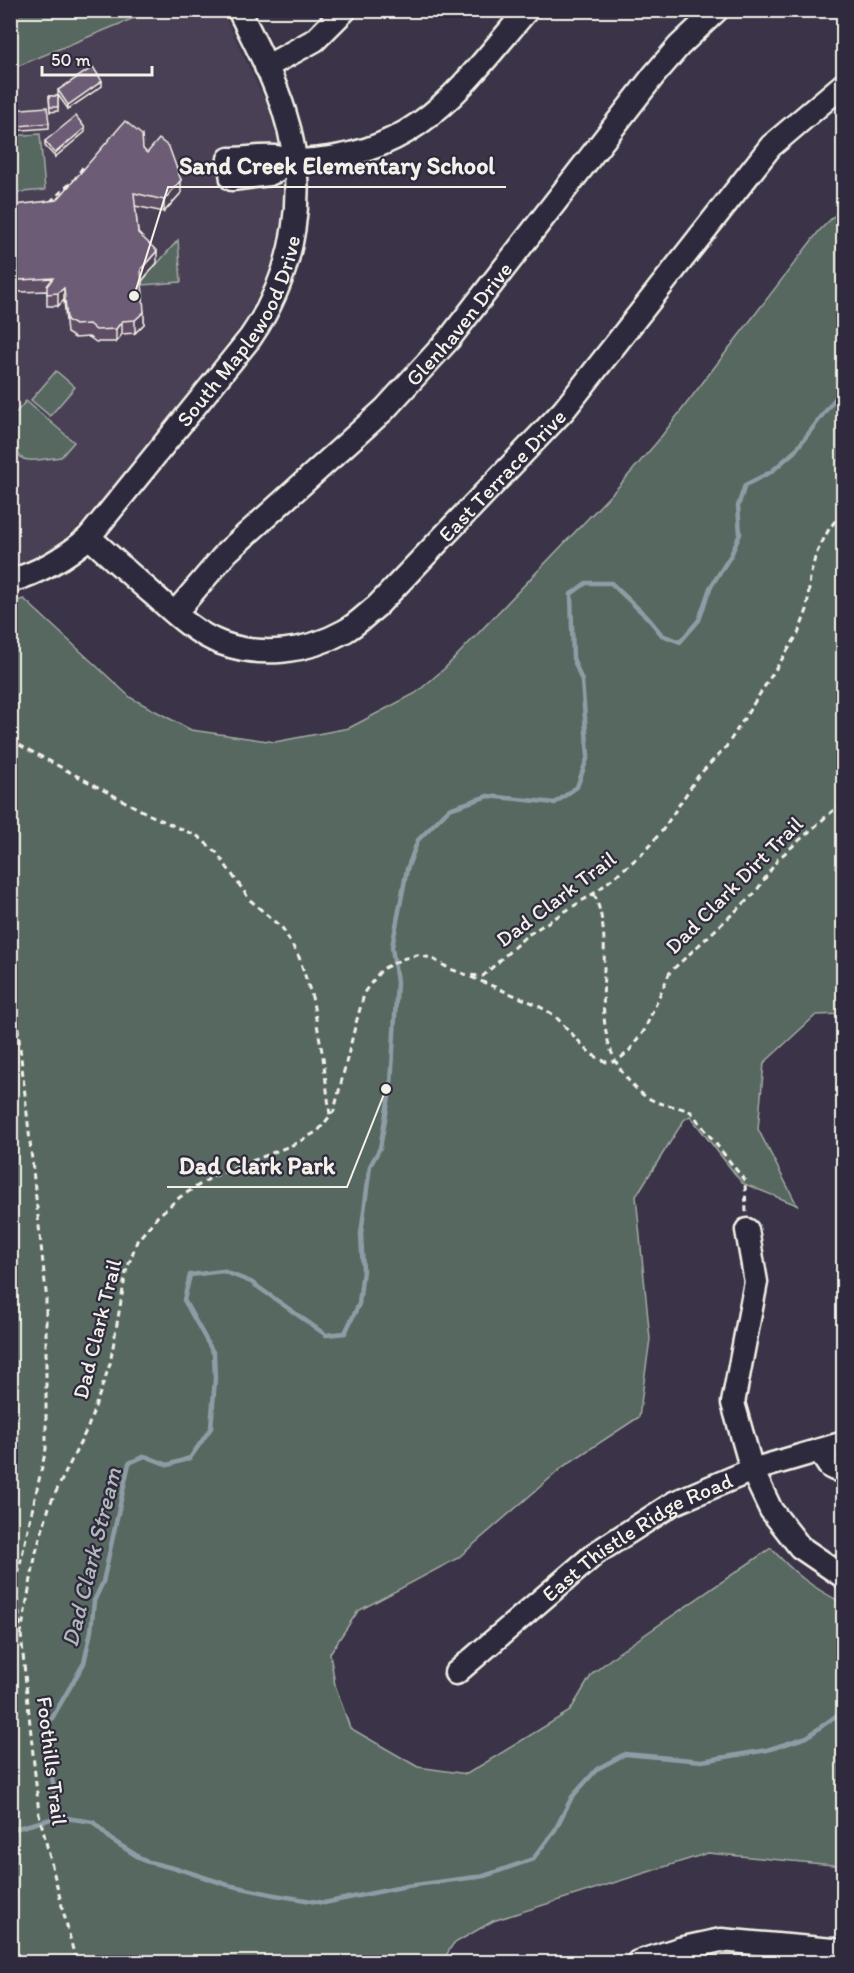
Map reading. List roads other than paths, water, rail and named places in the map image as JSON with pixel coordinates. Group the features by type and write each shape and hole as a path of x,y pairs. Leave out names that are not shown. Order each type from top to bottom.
{"street":[{"name":"South Maplewood Drive","path":"10,581 43,569 66,556 89,537 234,358 266,313 276,292 291,245 297,203 296,161 284,109 239,10"},
{"path":"266,67 315,40 327,31 345,10"},
{"path":"230,169 268,174 296,161 361,151 410,131 444,106 527,10"},
{"name":"Glenhaven Drive","path":"175,614 227,552 414,379 449,339 654,75 679,46 717,10"},
{"name":"East Terrace Drive","path":"89,537 175,614 220,643 249,650 275,652 312,646 346,630 377,606 564,410 771,146 843,84"},
{"path":"747,1230 756,1282 733,1403 752,1470 771,1510 800,1547 843,1577"},
{"name":"East Thistle Ridge Road","path":"456,1673 596,1553 674,1503 752,1470 843,1443"},
{"path":"820,1450 827,1466 834,1470 843,1470"},
{"path":"638,1962 679,1949 721,1940 843,1951"}],"waterway":[{"name":"Dad Clark Stream","path":"10,1830 59,1817 44,1732 84,1663 91,1631 94,1601 103,1582 129,1463 145,1456 168,1465 190,1458 211,1428 215,1379 214,1354 184,1300 190,1275 223,1271 251,1282 326,1335 345,1333 359,1304 363,1270 361,1234 370,1166 380,1148 391,1085 397,982 392,947 407,869 418,840 449,809 488,796 555,803 577,787 588,756 582,681 573,658 571,594 586,583 611,583 648,618 662,635 680,642 699,620 710,588 731,555 740,534 738,506 745,485 771,472 795,451 844,387"},
{"path":"59,1817 93,1822 112,1840 145,1861 228,1885 324,1903 407,1886 484,1876 533,1859 555,1830 572,1797 597,1769 625,1754 702,1761 767,1750 807,1737 844,1710"}],"place":[{"name":"Sand Creek Elementary School","path":"134,296"},
{"name":"Dad Clark Park","path":"386,1089"}]}
